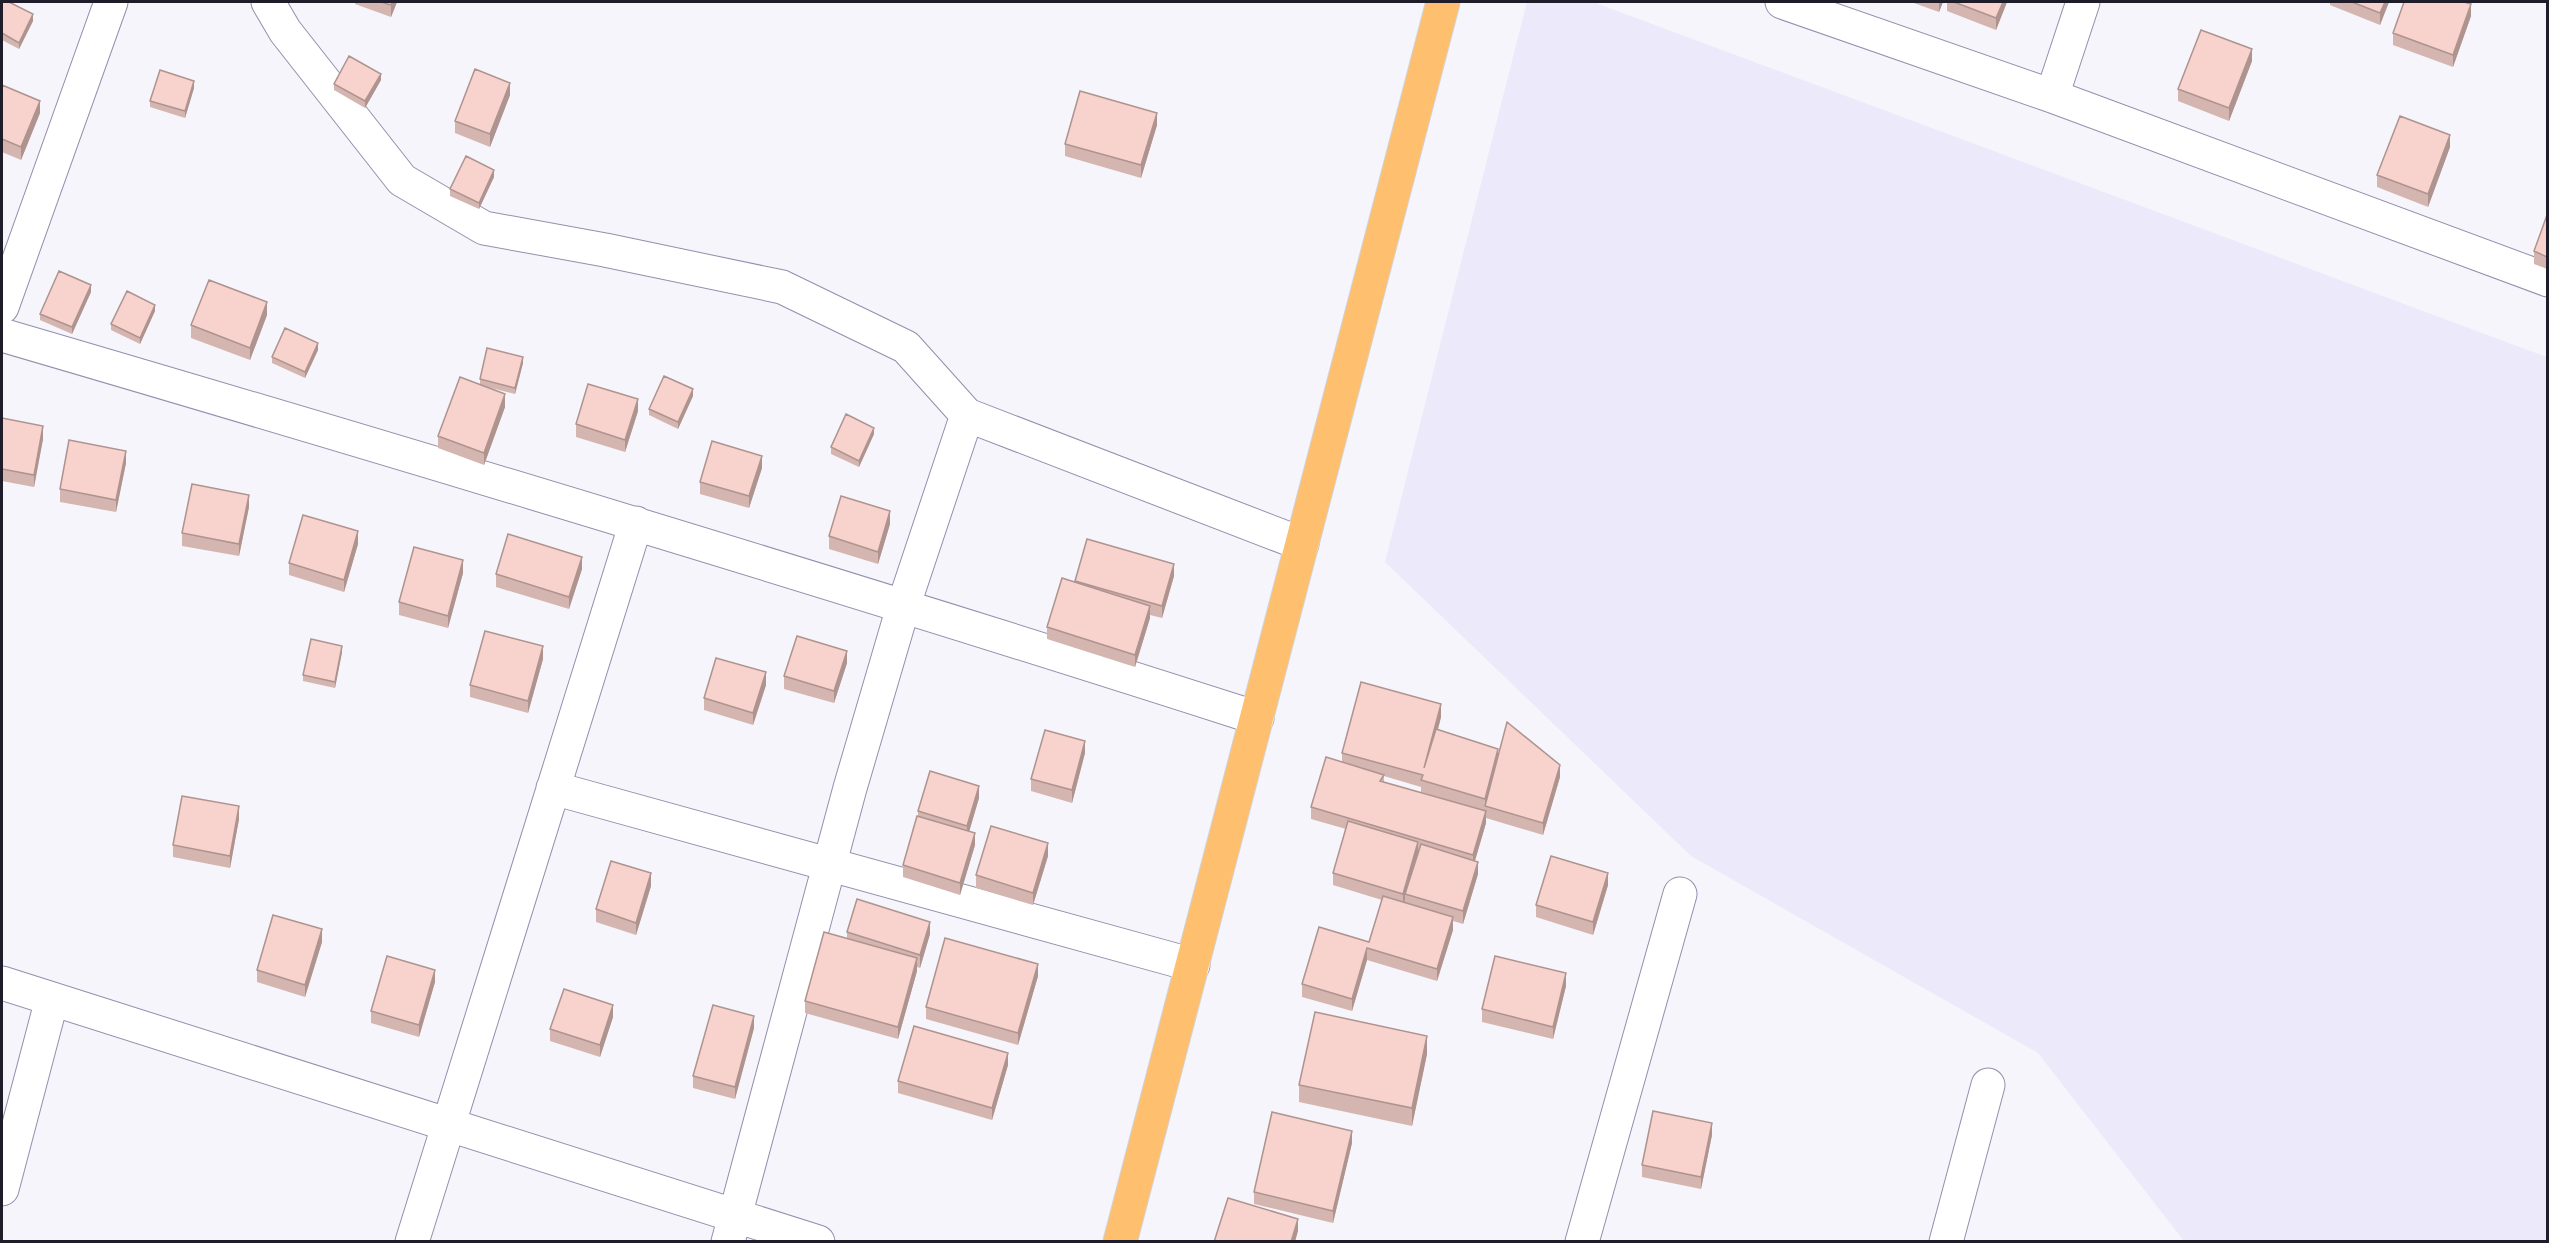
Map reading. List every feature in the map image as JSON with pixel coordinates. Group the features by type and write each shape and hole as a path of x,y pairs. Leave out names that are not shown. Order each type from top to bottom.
{"highway":[{"path":"1120,1242 1443,2"}],"street":[{"path":"2,308 111,2"},
{"path":"268,2 285,31 402,180 484,228 782,287 906,347 967,415 1302,544"},
{"path":"1782,2 2052,96 2547,280"},
{"path":"2052,96 2083,2"},
{"path":"2,335 904,604 1257,718"},
{"path":"732,1228 829,866 904,604 967,415"},
{"path":"412,1242 636,523"},
{"path":"553,788 1193,965"},
{"path":"1582,1242 1680,894"},
{"path":"2,983 447,1124 732,1228 818,1242"},
{"path":"2,1189 52,999"},
{"path":"1946,1242 1988,1085"}],"shaded area":[{"path":"1527,2 1593,2 2547,357 2547,1241 2184,1241 2038,1053 1691,856 1385,562"}],"building":[{"path":"2,2 9,2 33,14 19,43 2,33"},
{"path":"1954,2 2003,2 1996,18"},
{"path":"2352,2 2385,2 2380,13"},
{"path":"2404,2 2471,4 2453,55 2393,33"},
{"path":"2201,30 2252,49 2229,108 2178,89"},
{"path":"349,56 381,74 365,101 334,84"},
{"path":"475,69 510,83 490,134 455,121"},
{"path":"160,70 194,81 185,111 150,101"},
{"path":"2,85 40,101 21,147 2,139"},
{"path":"1080,91 1157,113 1141,165 1065,144"},
{"path":"2400,116 2450,135 2428,194 2377,175"},
{"path":"466,156 494,170 479,203 450,189"},
{"path":"2547,215 2547,257 2534,251"},
{"path":"59,271 91,285 72,327 40,314"},
{"path":"209,280 267,302 250,348 191,325"},
{"path":"127,291 155,305 140,338 111,324"},
{"path":"285,328 318,343 305,372 272,357"},
{"path":"487,348 523,357 515,388 480,379"},
{"path":"664,376 693,389 678,422 649,409"},
{"path":"460,377 505,394 484,453 438,436"},
{"path":"588,384 638,399 625,440 576,424"},
{"path":"846,414 874,428 859,461 831,447"},
{"path":"2,418 43,426 34,475 2,469"},
{"path":"69,440 126,451 116,500 60,489"},
{"path":"712,441 762,456 749,496 700,482"},
{"path":"192,484 249,495 239,544 182,533"},
{"path":"841,496 890,511 878,552 829,536"},
{"path":"303,515 358,531 344,580 289,563"},
{"path":"508,534 582,557 569,597 496,574"},
{"path":"1087,539 1174,564 1162,606 1075,581"},
{"path":"414,547 463,560 448,616 399,602"},
{"path":"1062,578 1150,606 1135,655 1047,627"},
{"path":"485,631 543,646 528,701 470,685"},
{"path":"797,636 847,651 834,691 784,676"},
{"path":"311,639 342,646 335,682 303,675"},
{"path":"716,658 766,672 753,713 704,698"},
{"path":"1361,682 1441,704 1424,768 1436,729 1498,749 1485,799 1421,780 1423,775 1342,753"},
{"path":"1507,722 1560,765 1543,823 1485,806"},
{"path":"1045,730 1085,741 1072,790 1031,779"},
{"path":"1326,757 1384,775 1380,781 1486,811 1473,855 1311,807"},
{"path":"930,771 979,786 967,826 918,811"},
{"path":"182,796 239,806 230,856 173,845"},
{"path":"917,816 975,833 960,883 903,865"},
{"path":"1348,821 1418,842 1403,894 1333,873"},
{"path":"991,826 1048,843 1033,893 976,875"},
{"path":"1421,844 1478,862 1463,911 1405,894"},
{"path":"1551,856 1608,873 1593,922 1536,905"},
{"path":"611,861 651,873 636,923 596,909"},
{"path":"1383,896 1453,917 1437,969 1367,948 1352,999 1302,984 1319,927 1369,942"},
{"path":"857,899 930,922 920,955 847,932"},
{"path":"273,915 322,929 305,985 257,970"},
{"path":"824,932 917,958 898,1027 805,1001"},
{"path":"945,938 1038,964 1018,1033 926,1007"},
{"path":"387,956 435,970 419,1025 371,1011"},
{"path":"1495,956 1566,973 1553,1027 1482,1009"},
{"path":"564,989 613,1005 600,1045 550,1029"},
{"path":"713,1005 754,1016 735,1087 693,1076"},
{"path":"1315,1012 1427,1036 1412,1108 1299,1085"},
{"path":"914,1026 1008,1053 992,1108 898,1081"},
{"path":"1653,1111 1712,1123 1701,1177 1642,1165"},
{"path":"1272,1112 1352,1131 1333,1211 1254,1192"},
{"path":"1228,1198 1298,1219 1291,1242 1214,1242"}]}
